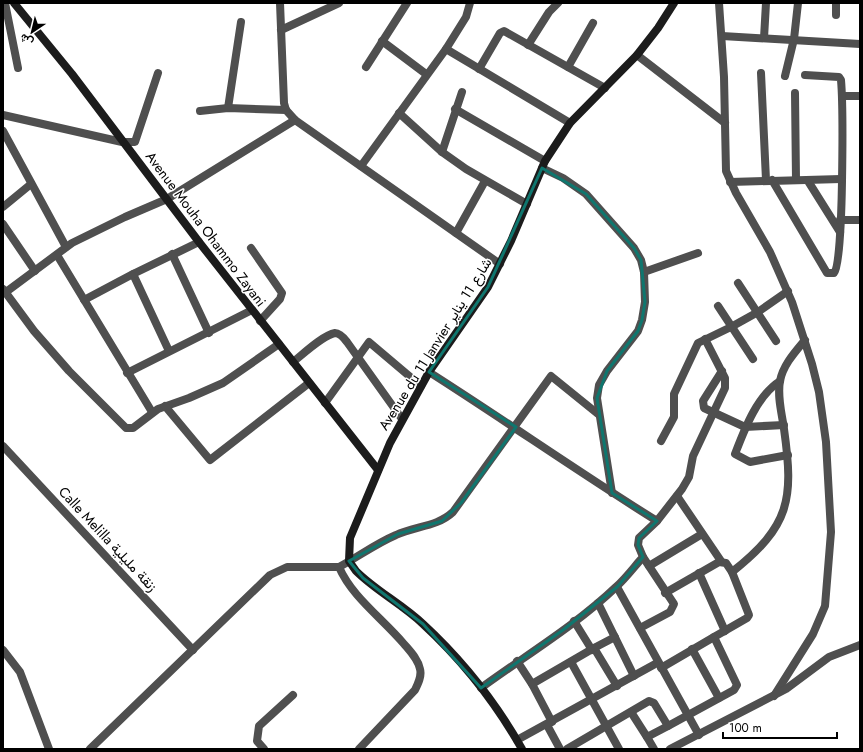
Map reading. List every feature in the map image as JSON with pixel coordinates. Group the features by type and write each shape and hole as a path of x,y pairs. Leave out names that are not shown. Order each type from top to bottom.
{"street":[{"path":"5,3 18,68"},
{"name":"Avenue Mouha Ohammo Zayani","path":"14,3 72,74 122,142 260,321 378,470"},
{"path":"280,3 284,97 286,110 294,120 500,264"},
{"path":"281,30 339,3"},
{"path":"366,67 407,3"},
{"path":"361,166 426,74 446,49 466,17 470,3"},
{"path":"528,44 548,12 558,3"},
{"name":"Avenue du 11 Janvier شارع 11 يناير","path":"349,561 350,538 378,470 402,419 430,372 488,287 527,204 543,164 570,123 637,55 658,28 674,3"},
{"path":"719,3 722,36 726,171 730,182 770,252 788,291 805,340 819,392 826,442 831,532 825,606 821,618 774,696"},
{"path":"764,38 766,3"},
{"path":"785,76 794,39 798,3"},
{"path":"836,3 836,16"},
{"path":"228,108 241,22"},
{"path":"568,67 593,24"},
{"path":"479,69 502,31 528,44 605,88"},
{"path":"722,36 860,44"},
{"path":"382,41 426,74"},
{"path":"446,49 570,123"},
{"path":"637,55 725,123"},
{"path":"3,115 122,142 135,142 158,73"},
{"path":"761,73 769,180 827,272 832,274 836,270 840,232 842,96 839,77 805,75"},
{"path":"442,152 455,109 462,92"},
{"path":"795,93 796,180"},
{"path":"842,96 860,96"},
{"path":"200,110 228,108 286,110"},
{"path":"455,109 543,164 586,194 634,248 644,272 645,302 642,320 638,331 607,371 599,385 597,398 598,414 612,493"},
{"path":"399,113 442,152 485,181 527,204"},
{"path":"279,344 223,383 152,412 133,428 123,427 69,371 34,331 4,291 36,271 66,247 125,217 167,199 294,120"},
{"path":"3,132 66,247"},
{"path":"730,182 841,179"},
{"path":"456,233 485,181"},
{"path":"808,181 840,232"},
{"path":"3,207 31,184"},
{"path":"840,220 860,220"},
{"path":"3,224 36,271"},
{"path":"84,300 172,254 199,242"},
{"path":"251,248 282,293 280,299 260,321"},
{"path":"644,272 698,253"},
{"path":"172,254 209,333"},
{"path":"57,255 152,412"},
{"path":"133,274 169,351"},
{"path":"738,282 776,341"},
{"path":"661,441 674,417 674,394 698,343 758,312 788,291"},
{"path":"718,306 753,360"},
{"path":"127,372 209,333 252,310"},
{"path":"293,362 322,340 334,333 342,336 402,419"},
{"path":"640,628 672,609 674,604 665,593 643,557 638,545 639,538 657,521 689,477 693,456 726,382 722,370 705,339"},
{"path":"732,572 753,555 780,518 788,499 790,487 788,456 780,399 780,381 786,365 805,340"},
{"path":"325,403 368,342 370,342 421,386"},
{"path":"722,370 703,401 704,408 745,428 784,425"},
{"path":"430,372 516,427 612,493 657,521"},
{"path":"90,749 270,575 280,569 296,566 339,567 368,548 398,534 442,521 447,517 461,503 551,376 598,414"},
{"path":"780,381 769,389 745,428 735,454 750,462 788,456"},
{"path":"165,406 210,460 309,383"},
{"name":"Calle Melilla زنقة مليلية","path":"3,446 193,650"},
{"path":"517,740 549,724 634,676 692,649 747,618 749,615 732,572 726,563 721,561 676,496"},
{"path":"649,566 702,534"},
{"path":"481,688 598,603 617,586 643,557"},
{"path":"349,561 363,578 402,606 423,624 460,662 481,688 522,749"},
{"path":"665,593 721,561"},
{"path":"339,567 348,585 406,646 415,657 421,670 415,690 358,749"},
{"path":"699,573 725,630"},
{"path":"617,586 659,665 699,735"},
{"path":"598,603 634,676"},
{"path":"574,621 617,686"},
{"path":"532,684 615,637"},
{"path":"647,737 734,690 737,682 714,637"},
{"path":"670,749 774,696 786,689 829,657 860,645"},
{"path":"692,649 719,698"},
{"path":"3,650 20,672 50,749"},
{"path":"517,661 532,684 560,749"},
{"path":"571,662 619,749"},
{"path":"264,749 256,740 259,726 292,695"},
{"path":"568,749 652,701 668,726"},
{"path":"631,712 654,749"}],"highlighted area":[{"path":"542,168 586,194 634,248 641,260 645,302 642,320 638,331 607,371 597,398 612,493 657,521 639,538 638,545 643,557 617,587 563,630 481,688 423,624 363,578 349,561 398,534 442,521 461,503 516,427 429,372 488,287"}]}
